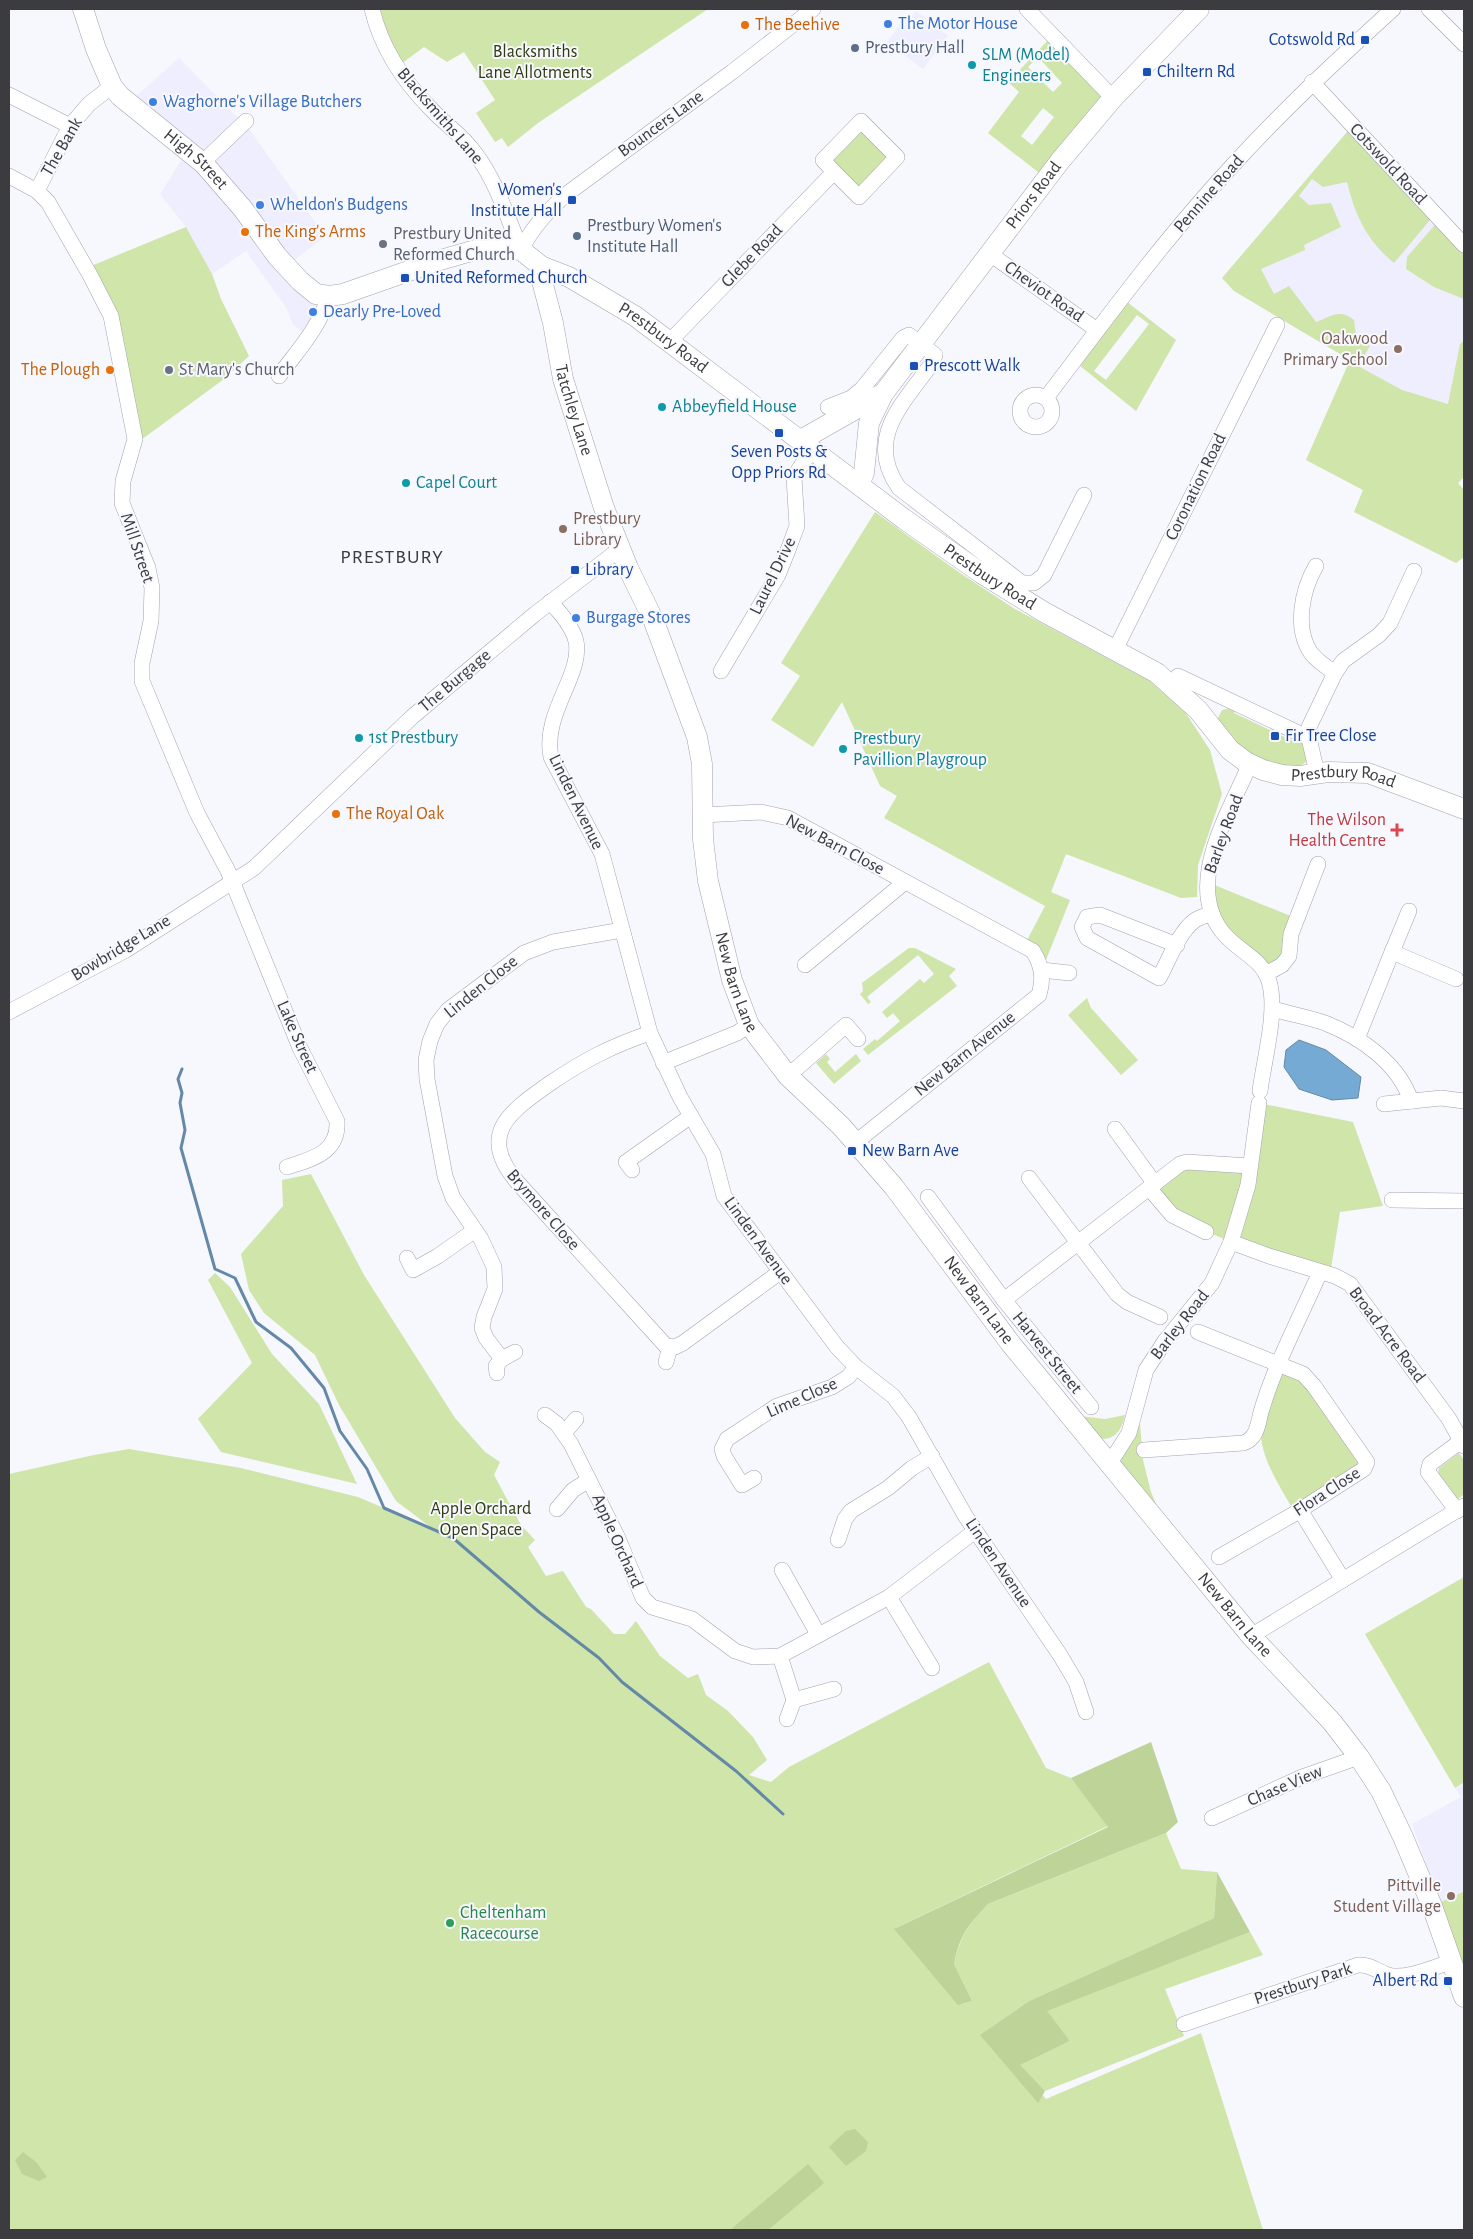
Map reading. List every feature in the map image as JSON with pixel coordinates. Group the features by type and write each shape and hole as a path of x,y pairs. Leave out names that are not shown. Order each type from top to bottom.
{"main road":[{"name":"High Street","path":"83,9 96,49 112,86 120,96 203,162 243,209 287,266 312,291 329,296"},
{"name":"Priors Road","path":"859,484 864,473 869,423 883,394 1060,161 1113,98 1199,9"},
{"path":"329,296 343,294 437,261 482,248 521,250"},
{"name":"Prestbury Road","path":"521,250 541,266 569,277 635,316 981,573 1044,612 1156,673 1203,717 1230,750 1250,764 1282,775 1300,776 1340,771 1368,773 1464,810"},
{"name":"Tatchley Lane","path":"541,266 541,277 553,323 563,379 604,508 620,549"},
{"name":"Priors Road","path":"807,444 883,394"},
{"name":"New Barn Lane","path":"620,549 653,620 697,737 702,764 705,861 711,899 732,980 749,1025 788,1076 856,1142 900,1195 978,1304 1107,1462 1251,1636 1332,1722 1359,1757 1381,1791 1404,1837 1432,1906 1464,1997"}],"street":[{"name":"Blacksmiths Lane","path":"372,9 385,44 408,82 432,111 466,141 487,171 505,207 521,250"},
{"name":"Bouncers Lane","path":"521,250 529,234 541,218 575,187 732,72 813,9"},
{"path":"1027,9 1113,98"},
{"name":"Pennine Road","path":"1046,398 1097,330 1232,165 1312,82 1392,9"},
{"path":"1428,9 1464,44"},
{"name":"Cotswold Road","path":"1312,82 1464,245"},
{"name":"The Bank","path":"37,191 70,126 88,104 112,86"},
{"path":"9,95 70,126"},
{"path":"203,162 246,121"},
{"path":"861,121 896,157 859,197 834,172 823,160 861,121"},
{"name":"Glebe Road","path":"670,341 834,172"},
{"name":"Mill Street","path":"9,176 37,191 48,202 111,316 135,439 123,481 122,503 148,568 152,588 151,621 142,663 142,681 197,812 232,881"},
{"name":"Cheviot Road","path":"990,254 1097,330"},
{"path":"279,376 308,340 324,313 329,296"},
{"name":"Coronation Road","path":"1116,650 1277,325"},
{"path":"828,407 851,398 862,389 903,338 909,335 934,355 932,363 890,423 886,438 887,462 899,488 1017,582 1026,584 1034,582 1044,575 1084,495"},
{"name":"Laurel Drive","path":"721,671 778,574 788,550 797,526 794,477 807,444"},
{"name":"The Burgage","path":"232,881 254,868 278,847 412,717 550,602 620,549"},
{"path":"1316,566 1303,595 1303,632 1310,652 1321,664 1335,673"},
{"path":"1318,773 1309,738 1309,727 1335,673 1343,661 1379,635 1390,623 1414,571"},
{"name":"Linden Avenue","path":"550,602 571,629 576,648 574,662 551,725 550,750 553,763 602,854 650,1033 663,1064 690,1116 714,1154 724,1196 837,1347 856,1367 888,1391 898,1402 975,1530 1060,1655 1076,1682 1086,1712"},
{"path":"1178,676 1309,738"},
{"path":"1203,717 1223,698"},
{"name":"Barley Road","path":"1250,764 1224,823 1208,872 1207,890 1212,913 1225,935 1260,965 1266,974"},
{"name":"New Barn Close","path":"703,815 753,812 778,815 1033,951 1040,962 1042,970"},
{"path":"1250,1166 1273,1009 1266,974 1282,964 1289,956 1291,934 1318,864"},
{"name":"Bowbridge Lane","path":"9,1012 126,950 232,881"},
{"name":"Lake Street","path":"232,881 300,1048 337,1121 337,1134 328,1150 317,1157 287,1167"},
{"name":"New Barn Close","path":"805,965 905,882"},
{"path":"1357,1039 1409,911"},
{"path":"1177,945 1104,916 1095,915 1087,917 1082,927 1088,938 1159,978 1186,930 1194,921 1212,913"},
{"name":"Linden Close","path":"515,1352 500,1366 486,1338 476,1329 494,1296 496,1275 486,1250 475,1230 458,1207 448,1188 435,1132 426,1069 428,1050 433,1032 448,1010 524,953 553,942 622,930"},
{"path":"1392,952 1456,979"},
{"path":"1042,970 1069,973"},
{"name":"New Barn Avenue","path":"856,1142 1039,995 1042,970"},
{"path":"1273,1009 1326,1024 1357,1039 1396,1072 1406,1086 1411,1101"},
{"path":"663,1064 736,1033 749,1025"},
{"path":"788,1076 846,1025 858,1039"},
{"name":"Brymore Close","path":"650,1033 623,1042 589,1057 520,1105 504,1123 499,1147 503,1164 518,1183 662,1343 670,1347"},
{"path":"1384,1104 1441,1098 1464,1101"},
{"path":"626,1162 690,1116"},
{"path":"1115,1130 1172,1215 1206,1232"},
{"name":"Harvest Street","path":"1004,1300 1180,1164 1187,1162 1250,1166"},
{"name":"Barley Road","path":"1107,1462 1115,1455 1129,1433 1149,1365 1165,1341 1212,1283 1231,1242 1248,1185 1250,1166"},
{"path":"1029,1178 1117,1294 1127,1302 1160,1317"},
{"name":"Harvest Street","path":"928,1197 1004,1300 1091,1407"},
{"path":"1392,1200 1464,1200"},
{"path":"413,1270 438,1256 475,1230"},
{"name":"Broad Acre Road","path":"1231,1242 1338,1278 1354,1288 1449,1419 1462,1444 1430,1464 1428,1469 1428,1472 1460,1508 1251,1636"},
{"path":"666,1362 670,1347 679,1346 780,1272"},
{"path":"1144,1450 1249,1441 1255,1435 1263,1405 1320,1272"},
{"path":"1198,1332 1280,1363"},
{"name":"Flora Close","path":"1219,1557 1300,1510 1364,1469 1367,1462 1311,1381 1280,1363"},
{"name":"Lime Close","path":"754,1478 742,1485 724,1456 722,1449 727,1439 777,1406 823,1391 840,1383 856,1367"},
{"name":"Apple Orchard","path":"545,1415 557,1424 564,1433 617,1536 640,1592 647,1603 658,1609 680,1613 692,1618 726,1645 744,1655 762,1658 780,1656 889,1597 975,1530"},
{"path":"564,1433 576,1419"},
{"path":"838,1540 844,1519 851,1511 877,1496 912,1468 932,1456"},
{"name":"Apple Orchard","path":"557,1509 573,1490 589,1480"},
{"path":"1300,1510 1343,1580"},
{"path":"782,1570 818,1634"},
{"path":"889,1597 932,1668"},
{"path":"780,1656 794,1700 787,1719"},
{"path":"794,1700 834,1689"},
{"name":"Chase View","path":"1212,1818 1302,1777 1359,1757"},
{"name":"Prestbury Park","path":"1184,2024 1358,1965 1368,1965 1388,1974 1402,1976 1451,1962"}],"shaded area":[{"path":"916,11 948,36 923,69 887,42 900,25 904,28"},
{"path":"179,58 250,130 325,236 282,270 321,311 307,335 293,325 287,309 246,251 212,274 186,227 160,194 191,145 133,99"},
{"name":"Oakwood Primary School","path":"1334,147 1464,245 1464,477 1458,483 1464,490 1464,557 1456,563 1354,512 1363,490 1306,460 1350,360 1234,291 1222,278"},
{"name":"Pittville Student Village","path":"1464,1782 1464,1968 1412,1824 1461,1797 1455,1788"}],"green space":[{"name":"Blacksmiths Lane Allotments","path":"372,9 708,9 538,123 508,147 502,138 495,142 476,113 495,100 464,52 447,62 424,47 397,67"},
{"path":"1053,35 1113,98 1047,179 988,133 1019,92 1008,82","holes":["1038,57 1062,83 1053,92 1028,67","1043,108 1054,117 1032,145 1021,136"]},
{"path":"861,121 897,157 859,197 823,160"},
{"name":"Oakwood Primary School","path":"1353,125 1435,214 1394,263 1376,246 1363,227 1347,182 1323,187 1312,179 1299,196 1309,205 1331,203 1341,227 1304,245 1305,250 1261,269 1274,294 1289,286 1316,322 1339,314 1349,316 1354,320 1356,335 1370,346 1358,366 1402,390 1448,404 1460,344 1464,341 1464,477 1458,483 1464,490 1464,557 1456,563 1354,512 1363,490 1306,460 1350,360 1234,291 1222,278"},
{"path":"1440,219 1464,245 1464,299 1434,287 1406,269 1407,257"},
{"path":"186,227 212,274 221,299 249,356 224,379 141,440 91,266"},
{"path":"1122,298 1176,340 1136,411 1074,361","holes":["1137,315 1149,324 1106,380 1094,371"]},
{"path":"875,512 960,573 1015,609 1150,681 1185,712 1210,750 1222,794 1198,865 1197,897 1181,898 1066,854 1051,892 1070,900 1042,970 1024,946 1045,906 884,818 897,796 880,786 842,702 813,747 771,720 800,676 781,663"},
{"path":"1230,708 1235,710 1234,713 1295,742 1297,739 1303,742 1308,760 1301,766 1278,765 1262,760 1247,752 1234,742 1217,720 1222,710"},
{"path":"1207,882 1298,919 1289,956 1266,974 1231,941"},
{"path":"909,948 915,948 956,969 949,976 957,986 868,1055 863,1049 875,1039 877,1041 900,1021 893,1013 887,1018 882,1012 920,979 924,983 934,974 918,955 867,997 871,1002 868,1004 860,994 863,991 862,983"},
{"path":"1087,998 1091,1008 1138,1060 1121,1075 1068,1015"},
{"path":"826,1054 830,1059 827,1062 835,1072 856,1054 861,1061 834,1084 816,1063"},
{"path":"1259,1103 1353,1122 1383,1206 1340,1212 1330,1275 1231,1242 1180,1220 1149,1188 1180,1164 1250,1166"},
{"name":"Cheltenham Racecourse","path":"311,1174 364,1275 455,1418 485,1452 500,1462 494,1475 521,1525 535,1540 528,1547 546,1576 563,1571 586,1607 591,1609 614,1634 625,1634 636,1621 660,1656 688,1678 698,1674 706,1695 728,1711 753,1737 767,1760 749,1775 771,1782 789,1767 989,1662 1046,1768 1071,1778 1108,1826 896,1928 962,2004 972,2001 954,1964 959,1945 966,1931 988,1904 1166,1833 1181,1869 1217,1872 1214,1918 1029,2001 986,2031 1046,2099 1201,2033 1263,2230 9,2230 9,1474 129,1449 241,1468 358,1497 433,1529 396,1501 339,1405 315,1355 264,1313 249,1290 241,1254 283,1206 282,1180"},
{"path":"215,1273 230,1287 272,1354 319,1404 357,1484 221,1452 198,1419 252,1363 208,1280"},
{"path":"1283,1373 1298,1375 1358,1457 1358,1463 1355,1468 1292,1508 1277,1482 1265,1455 1261,1436 1280,1376"},
{"path":"1125,1415 1118,1432 1107,1439 1102,1439 1079,1416 1105,1419"},
{"path":"1140,1424 1143,1460 1151,1492 1163,1521 1121,1462"},
{"path":"1459,1453 1464,1460 1464,1494 1457,1500 1438,1474 1439,1468"},
{"path":"1464,1577 1464,1782 1455,1788 1365,1634"},
{"path":"1151,1742 1178,1822 1166,1833 988,1904 966,1931 956,1954 954,1964 972,2001 958,2005 894,1929 1108,1827 1071,1778"},
{"path":"1217,1872 1250,1932 1047,2011 1070,2041 1020,2065 1045,2091 1038,2103 980,2035 1029,2001 1214,1918"},
{"path":"1464,1893 1464,1997 1432,1906"},
{"path":"1250,1932 1263,1955 1165,1989 1184,2036 1045,2091 1019,2065 1070,2041 1046,2011"},
{"path":"855,2129 868,2142 866,2151 846,2166 829,2147 846,2131"},
{"path":"23,2152 36,2162 47,2177 39,2181 22,2174 15,2160"},
{"path":"808,2164 824,2183 768,2230 730,2230"}],"water":[{"path":"1299,1040 1326,1050 1361,1077 1358,1098 1332,1100 1299,1089 1284,1067 1286,1050"}],"waterway":[{"path":"182,1069 178,1079 182,1093 180,1103 185,1130 181,1148 215,1269 235,1278 256,1322 291,1348 324,1388 340,1431 367,1469 384,1508 453,1538 539,1612 599,1658 622,1682 736,1771 783,1814"}],"place":[{"name":"The Motor House","path":"888,24"},
{"name":"The Beehive","path":"745,25"},
{"name":"Cotswold Rd","path":"1365,40"},
{"name":"Prestbury Hall","path":"855,48"},
{"name":"SLM (Model) Engineers","path":"972,65"},
{"name":"Chiltern Rd","path":"1147,72"},
{"name":"Waghorne's Village Butchers","path":"153,102"},
{"name":"Women's Institute Hall","path":"572,200"},
{"name":"Wheldon's Budgens","path":"260,205"},
{"name":"The King's Arms","path":"245,232"},
{"name":"Prestbury Women's Institute Hall","path":"577,236"},
{"name":"Prestbury United Reformed Church","path":"383,244"},
{"name":"United Reformed Church","path":"405,278"},
{"name":"Dearly Pre-Loved","path":"313,312"},
{"name":"Oakwood Primary School","path":"1398,349"},
{"name":"Prescott Walk","path":"914,366"},
{"name":"The Plough","path":"110,370"},
{"name":"St Mary's Church","path":"169,370"},
{"name":"Abbeyfield House","path":"662,407"},
{"name":"Seven Posts & Opp Priors Rd","path":"779,433"},
{"name":"Capel Court","path":"406,483"},
{"name":"Prestbury Library","path":"563,529"},
{"name":"Library","path":"575,570"},
{"name":"Burgage Stores","path":"576,618"},
{"name":"Fir Tree Close","path":"1275,736"},
{"name":"1st Prestbury","path":"359,738"},
{"name":"Prestbury Pavillion Playgroup","path":"843,749"},
{"name":"The Royal Oak","path":"336,814"},
{"name":"The Wilson Health Centre","path":"1397,830"},
{"name":"New Barn Ave","path":"852,1151"},
{"name":"Pittville Student Village","path":"1451,1896"},
{"name":"Cheltenham Racecourse","path":"450,1923"},
{"name":"Albert Rd","path":"1448,1981"}],"district":[{"name":"PRESTBURY","path":"392,557"}],"park label":[{"name":"Apple Orchard Open Space","path":"481,1519"}]}
